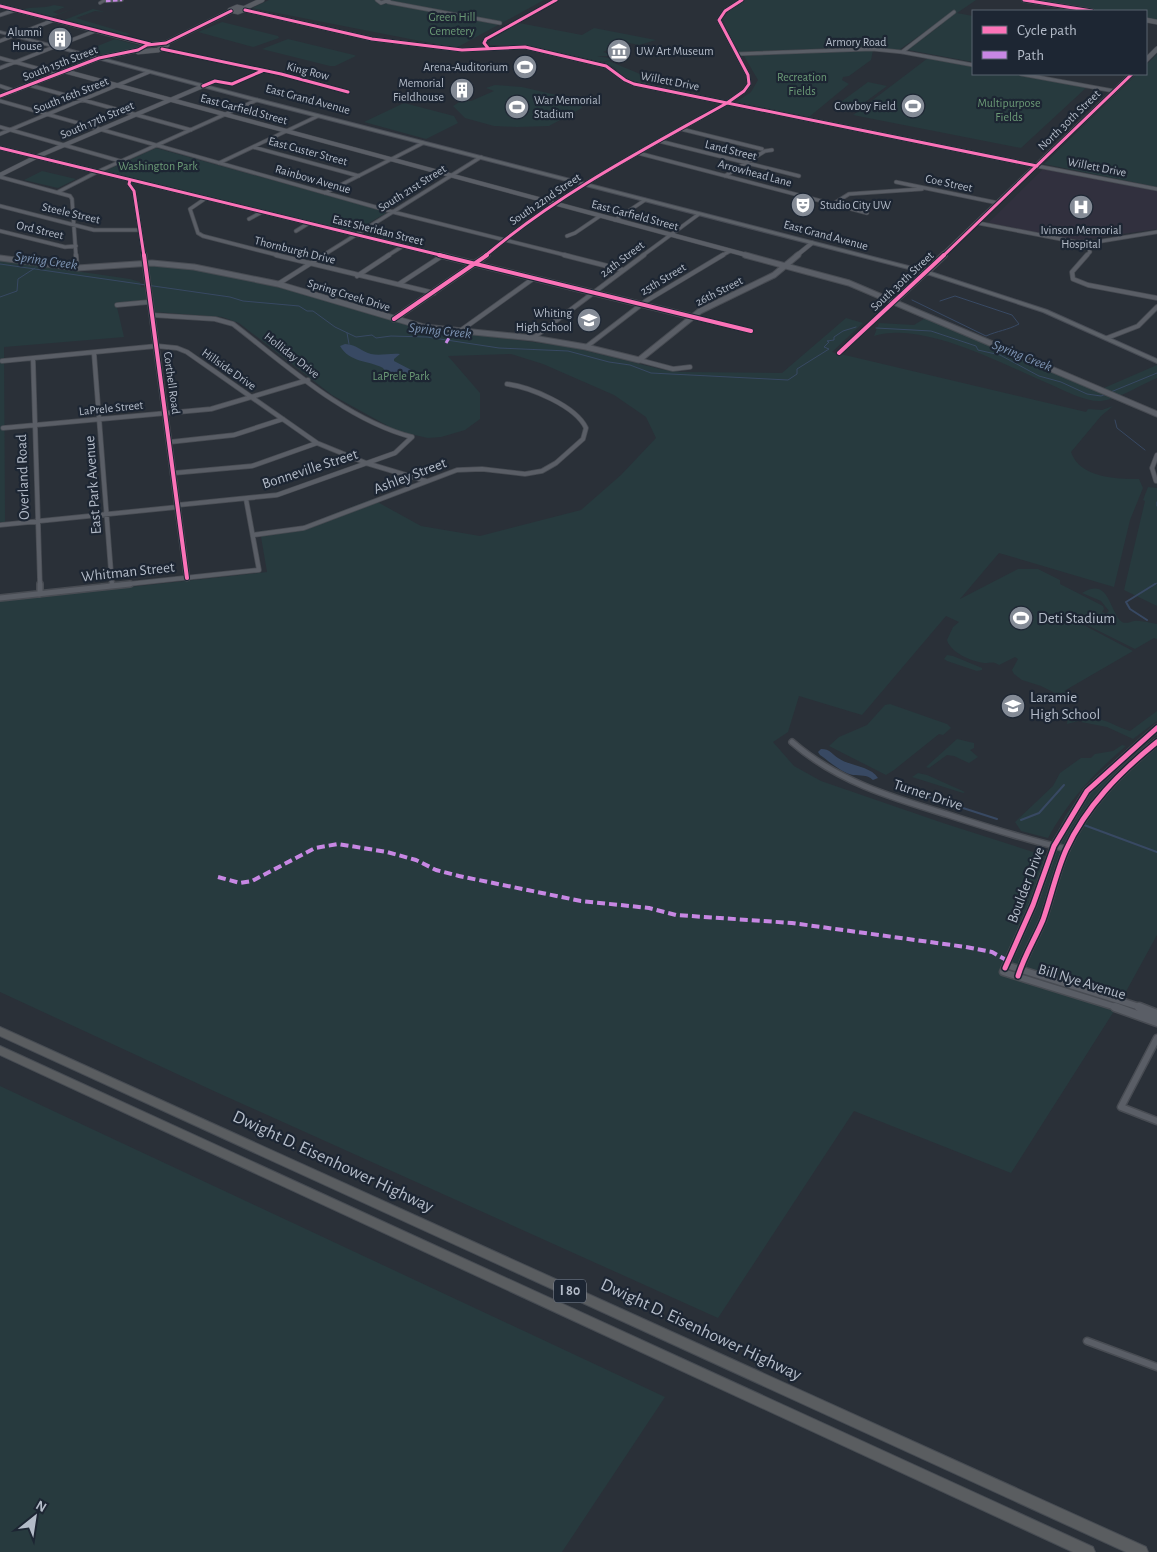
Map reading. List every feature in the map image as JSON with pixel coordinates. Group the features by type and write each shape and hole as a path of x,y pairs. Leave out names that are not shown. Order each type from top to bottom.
{"highway":[{"name":"Dwight D. Eisenhower Highway","path":"0,1031 1141,1552"},
{"name":"I 80","path":"0,1050 1088,1552"}],"main road":[{"path":"191,32 230,11 232,8 244,8 257,0"},
{"path":"157,45 262,0"},
{"path":"1024,0 1086,10"},
{"path":"230,11 236,12"},
{"name":"East Grand Avenue","path":"0,32 422,143 926,272 1026,304 1157,361"},
{"name":"South 15th Street","path":"0,96 98,58 145,49 162,48 191,32"},
{"name":"South 15th Street","path":"145,49 151,44 162,48"},
{"path":"1147,59 1157,49"},
{"path":"128,52 119,60 128,66"},
{"name":"East Grand Avenue","path":"128,66 136,66 470,152 481,157"},
{"name":"North 30th Street","path":"978,223 1131,75"},
{"name":"South 30th Street","path":"926,272 978,223"}],"street":[{"path":"100,3 105,0 122,0"},
{"path":"377,0 379,2 388,1 500,23"},
{"path":"488,48 484,43 486,39 556,0"},
{"path":"737,54 719,20 725,11 742,0"},
{"path":"0,6 135,42 151,44"},
{"name":"Willett Drive","path":"244,8 372,39 462,50 517,47 545,51 610,67 622,80 634,84 1157,189"},
{"path":"0,15 15,10"},
{"path":"902,52 954,12"},
{"path":"0,41 54,20"},
{"path":"0,68 95,31"},
{"path":"135,42 145,49"},
{"name":"King Row","path":"162,48 348,92"},
{"name":"Armory Road","path":"737,54 862,48 902,52 972,65"},
{"name":"South 22nd Street","path":"394,319 476,264 503,241 583,184 727,103 744,91 749,84 748,75 737,54"},
{"path":"0,58 58,74"},
{"name":"East Garfield Street","path":"64,72 849,283 1157,414"},
{"name":"South 16th Street","path":"0,134 149,72"},
{"path":"1026,75 1114,91"},
{"path":"29,85 192,130"},
{"path":"0,86 15,91"},
{"name":"South 17th Street","path":"0,176 36,157 203,86"},
{"path":"58,192 97,172 257,100"},
{"name":"Rainbow Avenue","path":"0,101 393,212 623,270"},
{"path":"218,163 318,116"},
{"path":"0,126 121,161"},
{"path":"681,129 762,148"},
{"name":"Land Street","path":"659,141 799,176"},
{"path":"325,193 422,143"},
{"name":"East Custer Street","path":"253,147 359,176"},
{"name":"East Sheridan Street","path":"0,148 751,331"},
{"path":"725,176 765,152 772,150"},
{"name":"Arrowhead Lane","path":"638,153 867,213"},
{"name":"South 21st Street","path":"278,284 481,157"},
{"path":"0,176 67,194 72,199 77,268"},
{"name":"Corthell Road","path":"130,180 130,188 134,192 146,284 157,346 187,578"},
{"name":"Coe Street","path":"896,182 998,203"},
{"path":"134,192 143,183"},
{"path":"833,204 852,194 928,189"},
{"name":"Thornburgh Drive","path":"206,198 190,209 199,234 357,276 434,292"},
{"path":"615,220 645,200"},
{"name":"Steele Street","path":"0,206 94,230 139,230"},
{"path":"250,219 262,212"},
{"name":"24th Street","path":"532,338 699,214"},
{"path":"567,236 575,234 600,216"},
{"name":"East Sheridan Street","path":"296,232 309,223"},
{"path":"978,223 1058,240 1087,242 1157,232"},
{"name":"Ord Street","path":"0,231 65,247 76,246"},
{"path":"1087,242 1090,252 1072,272 1073,279 1088,285 1157,298"},
{"name":"26th Street","path":"639,360 700,310 774,274 812,243"},
{"path":"357,276 403,246"},
{"name":"25th Street","path":"586,347 641,304 730,251"},
{"path":"399,284 442,256"},
{"name":"Spring Creek Drive","path":"0,258 77,268 161,263 194,267 278,284 424,327 532,338 586,347 673,369 690,367"},
{"name":"South 30th Street","path":"838,353 926,272"},
{"path":"460,331 534,278"},
{"path":"117,305 149,302"},
{"path":"1107,338 1142,323 1157,307"},
{"name":"Holliday Drive","path":"152,315 215,319 233,324 335,401 374,423 400,435 412,437"},
{"name":"Hillside Drive","path":"2,361 157,346 183,350 316,443 366,463 426,481"},
{"name":"East Park Avenue","path":"94,353 112,586"},
{"name":"Overland Road","path":"33,358 40,594"},
{"name":"LaPrele Street","path":"3,428 211,409 308,380"},
{"name":"Ashley Street","path":"253,535 304,528 448,473 469,469 525,474 542,471 556,463 583,439 586,428 578,416 520,386 507,384"},
{"path":"170,442 234,435 283,419"},
{"name":"Bonneville Street","path":"0,526 277,495 395,454 412,437"},
{"path":"174,473 252,466 316,443"},
{"path":"1156,481 1152,473 1152,464 1157,455"},
{"path":"246,499 253,535"},
{"name":"Whitman Street","path":"0,598 259,570 253,535"},
{"name":"Boulder Drive","path":"1005,967 1033,905 1054,846 1087,791 1157,728"},
{"name":"Turner Drive","path":"792,742 816,763 848,780 975,824 1067,849"},
{"name":"Boulder Drive","path":"1019,973 1042,923 1067,849 1083,820 1112,782 1157,742"},
{"name":"Bill Nye Avenue","path":"1005,967 1003,972 1019,973 1116,998 1157,1014"},
{"name":"Bill Nye Avenue","path":"1019,973 1157,1022"},
{"path":"1157,1038 1121,1107 1157,1120"},
{"path":"1087,1341 1157,1367"}],"shaded area":[{"name":"Ivinson Memorial Hospital","path":"1043,169 1157,191 1157,229 1082,240 1062,238 988,223"}],"green space":[{"name":"Green Hill Cemetery","path":"269,0 544,0 456,48 252,8"},
{"path":"745,0 976,0 957,13 972,16 972,62 908,50 941,25 936,24 899,50 859,47 739,52 727,33 723,18 729,11"},
{"path":"1033,0 1157,0 1157,21 1147,19 1147,10 1094,10"},
{"path":"54,5 65,7 53,12 58,14 73,9 49,18 21,10 45,7"},
{"path":"93,9 105,12 95,11 76,18 130,34 124,36 64,20"},
{"path":"222,22 278,36 279,38 253,47 198,32"},
{"path":"519,23 582,35 594,28 656,40 639,45 624,42 603,52 616,56 597,56 614,59 602,62 526,45 490,45 492,38"},
{"path":"115,39 141,46 135,50 121,53 106,54 85,51"},
{"path":"288,39 356,56 335,66 330,66 262,49"},
{"name":"Recreation Fields","path":"873,50 871,60 849,76 843,77 842,80 849,84 809,117 736,102 751,92 758,80 744,56"},
{"path":"1157,54 1157,187 1044,164 1136,75 1147,75 1147,64"},
{"name":"Multipurpose Fields","path":"928,58 972,67 972,75 1018,75 1087,87 1021,148 853,115"},
{"path":"609,61 653,80 645,84 630,80 615,68 603,63"},
{"path":"868,82 887,86 853,111 834,107"},
{"name":"War Memorial Stadium","path":"495,85 522,87 569,98 573,96 580,98 582,108 549,126 517,127 494,126 465,118 453,106 461,101 471,101 494,91 486,88"},
{"path":"404,103 454,116 458,123 426,139 364,122"},
{"name":"Washington Park","path":"156,148 386,213 354,232 105,171"},
{"path":"42,171 76,179 58,188 24,180"},
{"name":"LaPrele Park","path":"0,260 130,279 140,282 141,287 151,288 148,267 150,265 200,270 298,292 416,327 571,347 664,370 682,372 782,373 846,318 863,323 832,352 1086,412 1088,409 1102,410 1113,406 1101,416 1071,452 1076,461 1090,472 1110,477 1139,479 1143,488 1130,520 1114,587 999,553 960,599 1018,569 1038,569 1060,580 1060,584 1103,606 1102,612 1106,614 1109,611 1101,601 1082,593 1091,589 1098,589 1104,592 1122,622 1139,621 1157,624 1157,639 1154,638 1135,649 1080,623 1133,651 1064,691 1070,694 1063,697 1041,686 1022,680 1014,674 1012,670 1018,659 1015,657 999,665 984,663 962,656 949,645 947,640 953,627 959,622 946,616 862,715 799,696 788,732 773,742 794,766 821,781 1046,856 1065,816 1094,778 1138,739 1157,746 1157,935 1123,997 1011,1173 854,1111 718,1318 216,1092 0,992 0,601 267,572 260,531 300,527 372,499 421,526 480,536 581,510 621,475 656,438 646,417 614,395 543,364 511,354 448,356 480,393 480,419 465,430 441,437 428,438 397,431 332,395 239,323 222,317 155,312 153,299 116,303 124,337 4,347 5,522 0,522"},
{"path":"927,317 1097,391 1157,365 1157,378 1115,398 1095,401 1077,396 966,348 941,340 917,334 894,333 874,336 879,323 914,325"},
{"path":"1148,487 1157,488 1157,606 1124,590 1145,501 1143,500"},
{"path":"947,655 982,668 982,670 977,671 947,661 944,659"},
{"path":"890,704 947,724 951,728 943,735 939,734 886,775 829,746 839,737 867,725 885,705"},
{"path":"1071,709 1094,717 1067,724 1068,714"},
{"path":"1157,711 1157,721 1133,739 1107,727 1081,722 1087,719 1099,719 1130,731"},
{"path":"957,739 974,743 974,748 970,750 978,757 969,763 947,755 929,768 926,767"},
{"path":"1122,745 1126,746 1093,777 1073,800 1048,838 1021,831 1015,822 1053,786 1060,773 1081,758 1091,758 1095,754 1113,751"},
{"path":"918,773 927,775 965,792 963,793 912,777"},
{"path":"0,1086 665,1397 562,1552 0,1552"}],"water":[{"path":"345,344 371,354 400,354 394,361 417,373 405,380 391,381 383,368 354,358 344,351 340,346"},
{"path":"821,749 829,751 843,761 870,771 878,778 873,780 866,776 845,772 820,755 818,752"}],"waterway":[{"name":"Spring Creek","path":"0,264 34,269"},
{"path":"0,297 17,291 18,279 34,269"},
{"name":"Spring Creek","path":"34,269 230,297 243,301 299,306 307,311 313,311 335,327 356,337 372,335 376,338 391,336 427,337 499,348 568,351 609,362 630,365 651,373 788,380 797,374 797,369 829,349 824,347 829,342 827,341 834,340 834,337 843,331 856,327"},
{"path":"912,300 986,336 1019,324 1012,315 955,296 940,301"},
{"name":"Spring Creek","path":"876,328 931,331 976,346 978,350 1000,355 1039,376 1061,382 1087,394 1101,396 1157,373"},
{"path":"347,333 349,344"},
{"path":"1115,420 1117,428 1145,450"},
{"path":"1147,620 1130,609 1126,602 1155,584"},
{"path":"1021,820 1039,813 1064,785"},
{"path":"901,788 997,819"},
{"path":"1084,825 1157,852"}],"marked path":[{"path":"106,1 122,0"},
{"path":"446,343 449,338"},
{"path":"218,877 240,883 252,881 315,848 338,844 387,852 416,860 436,870 459,876 581,901 649,908 676,915 792,923 966,947 992,952 1008,961"}],"cycle path":[{"path":"488,48 484,43 486,39 556,0"},
{"path":"394,319 476,264 517,229 583,184 727,103 744,91 749,84 748,75 719,20 725,11 742,0"},
{"path":"1024,0 1086,10"},
{"path":"0,6 150,44"},
{"path":"245,10 372,39 462,50 525,47 606,66 614,70 625,80 634,84 1037,166"},
{"path":"0,96 99,58 138,50 147,45 166,43 231,11"},
{"path":"162,49 281,74 348,92"},
{"path":"203,86 215,81 232,84 262,71"},
{"path":"839,353 974,227 1131,75"},
{"path":"0,148 751,331"},
{"path":"130,180 129,184 134,191 157,346 187,578"},
{"path":"1005,968 1033,905 1054,846 1087,791 1157,728"},
{"path":"1018,976 1042,921 1063,857 1075,833 1106,790 1130,765 1157,742"}],"place":[{"name":"Alumni House","path":"60,39"},
{"name":"UW Art Museum","path":"619,51"},
{"name":"Arena-Auditorium","path":"525,67"},
{"name":"Memorial Fieldhouse","path":"462,90"},
{"name":"Cowboy Field","path":"913,106"},
{"name":"War Memorial Stadium","path":"517,107"},
{"name":"Studio City UW","path":"803,205"},
{"name":"Ivinson Memorial Hospital","path":"1081,207"},
{"name":"Whiting High School","path":"589,320"},
{"name":"Deti Stadium","path":"1021,618"},
{"name":"Laramie High School","path":"1013,706"}]}
